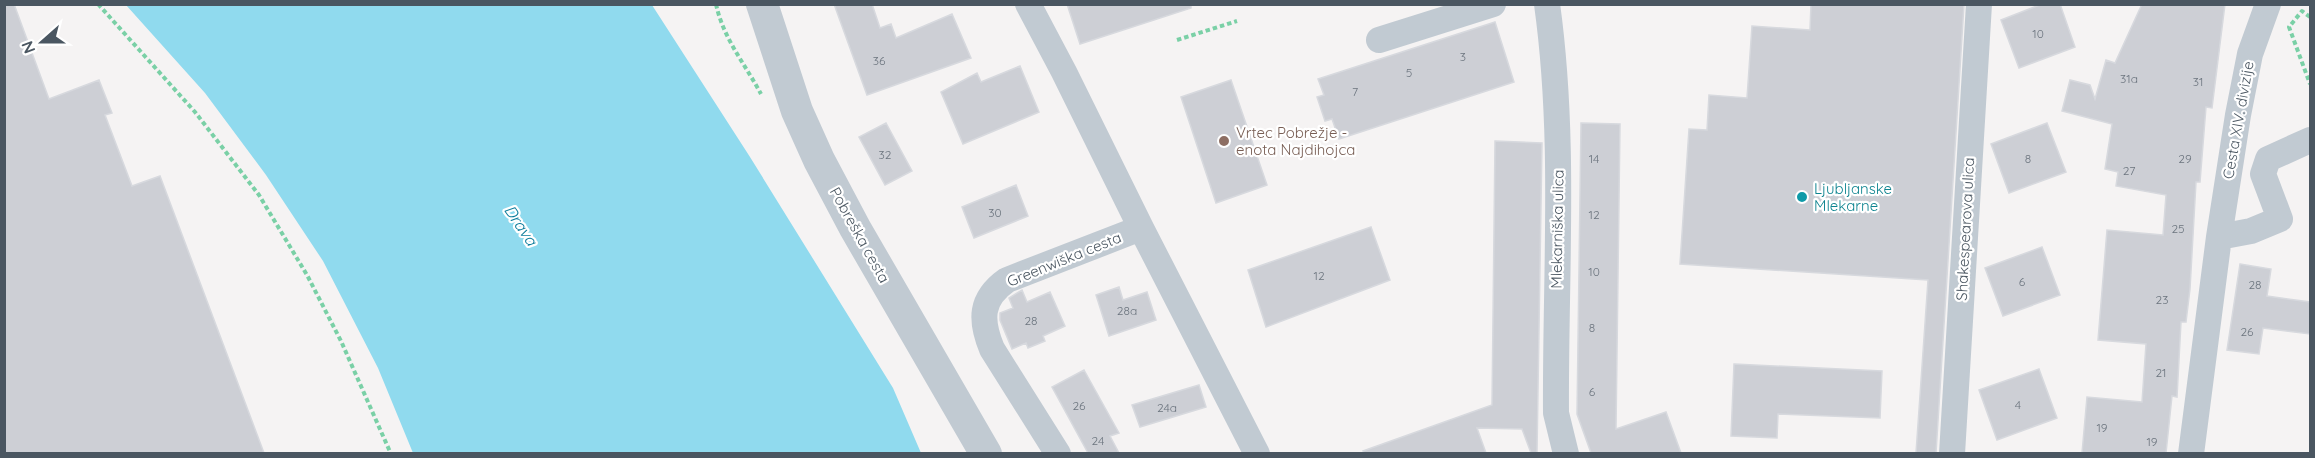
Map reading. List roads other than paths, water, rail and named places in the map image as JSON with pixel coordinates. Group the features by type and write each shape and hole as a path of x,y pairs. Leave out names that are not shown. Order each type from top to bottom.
{"street":[{"name":"Pobreška cesta","path":"762,4 797,111 819,160 855,228 986,453"},
{"name":"Greenwiška cesta","path":"1028,4 1257,453"},
{"path":"1379,40 1493,4"},
{"name":"Mlekarniška ulica","path":"1547,4 1558,127 1556,413 1566,453"},
{"name":"Shakespearova ulica","path":"1952,453 1979,4"},
{"name":"Cesta XIV. divizije","path":"2191,453 2219,237 2250,54 2268,4"},
{"path":"2219,237 2252,231 2280,219 2263,174 2268,159 2310,140"},
{"name":"Greenwiška cesta","path":"1058,453 992,349 985,332 983,315 988,300 994,289 1007,280 1141,228"}],"water":[{"name":"Drava","path":"126,5 652,5 750,157 893,388 921,453 413,453 378,368 323,261 266,175 205,93"}],"place":[{"name":"Vrtec Pobrežje - enota Najdihojca","path":"1224,141"},
{"name":"Ljubljanske Mlekarne","path":"1802,197"}]}
